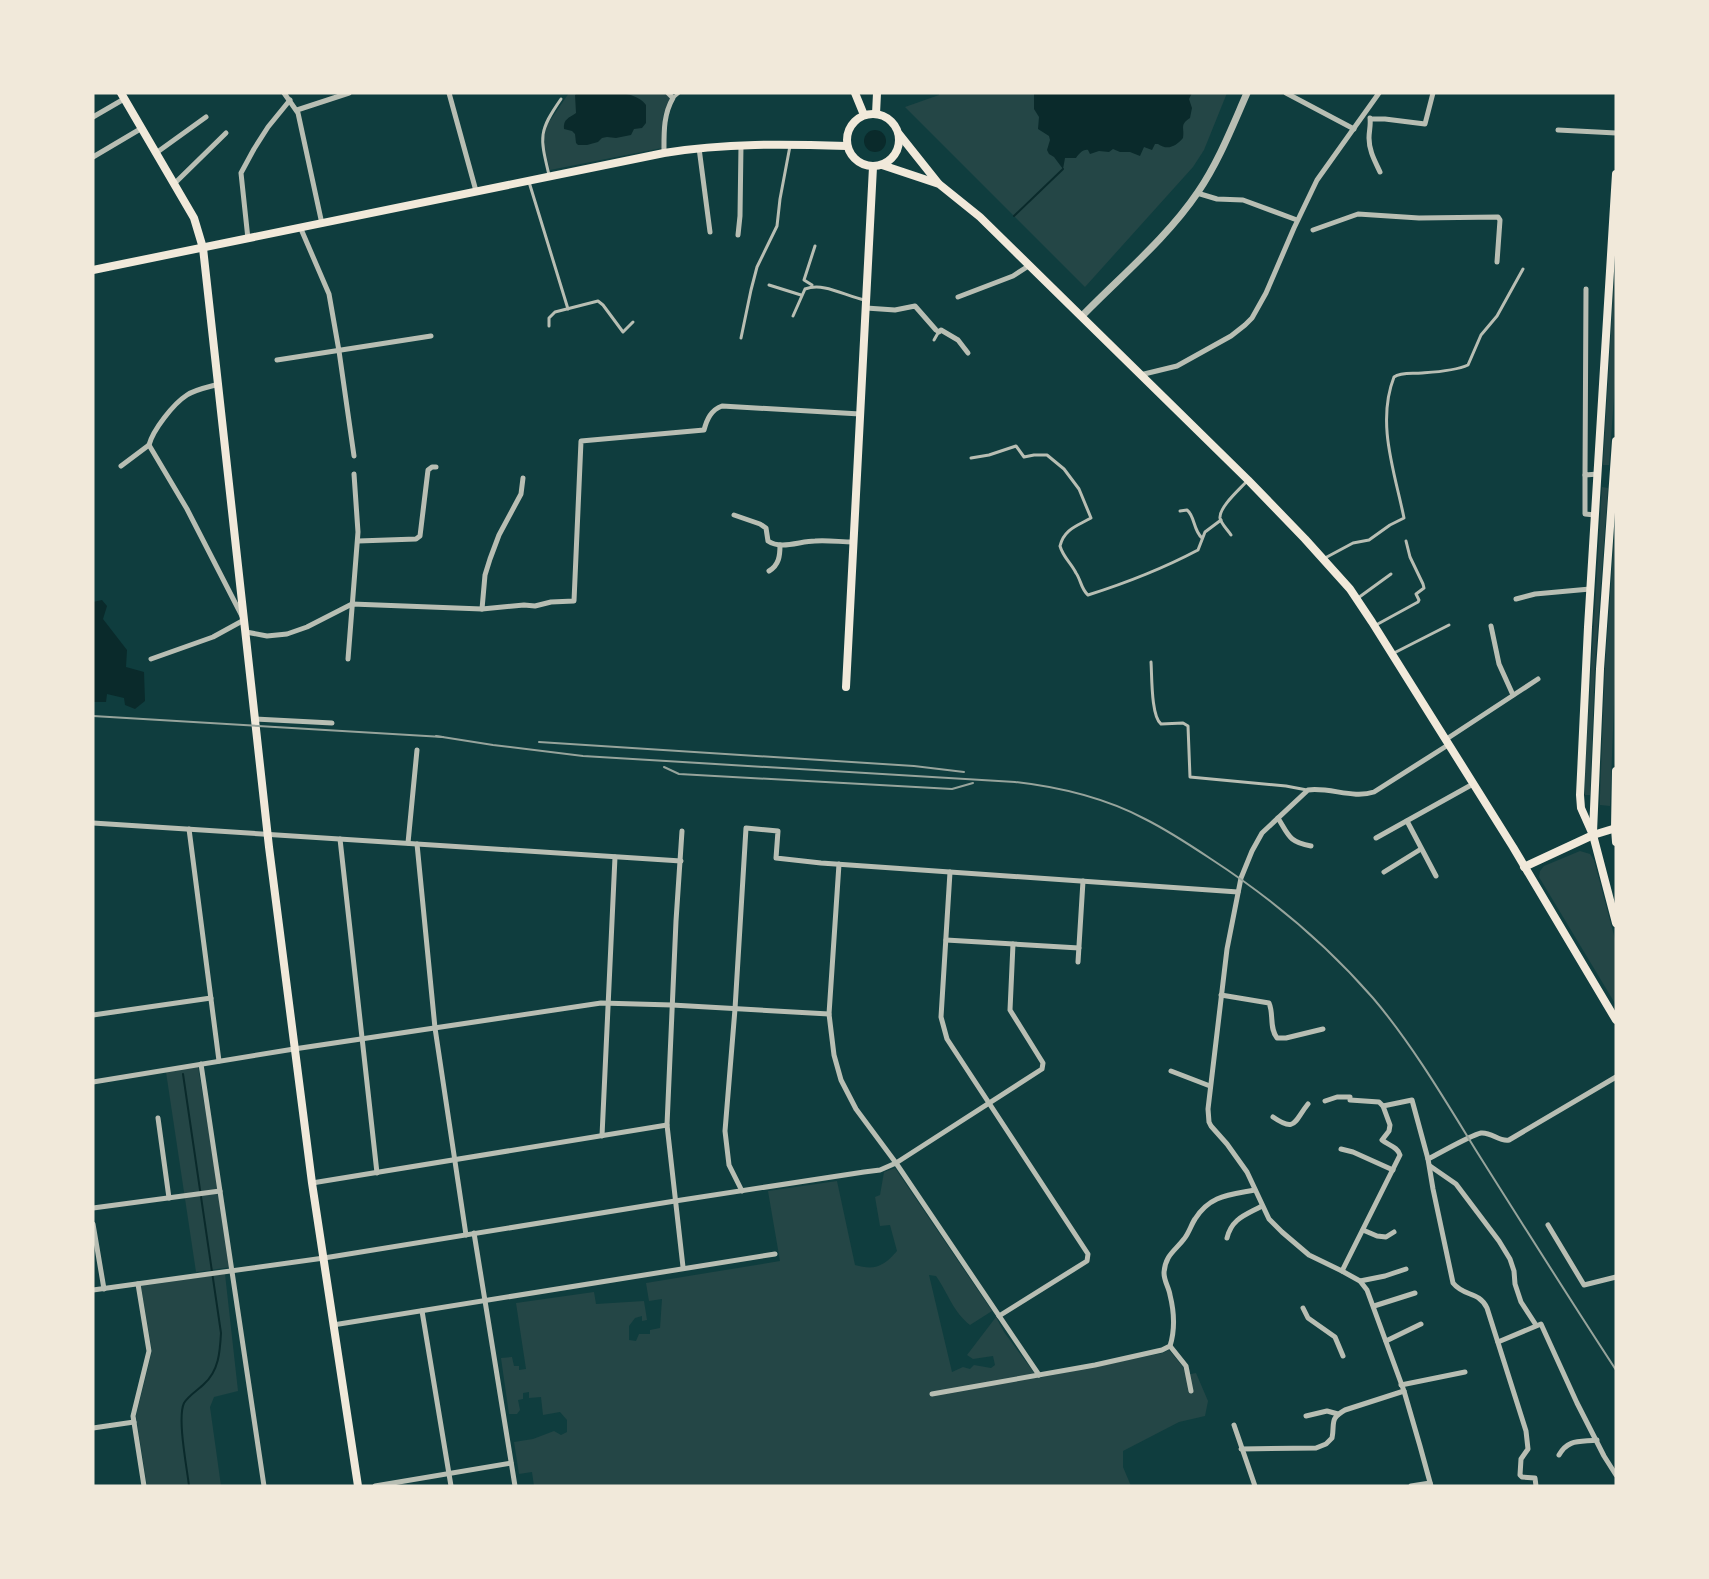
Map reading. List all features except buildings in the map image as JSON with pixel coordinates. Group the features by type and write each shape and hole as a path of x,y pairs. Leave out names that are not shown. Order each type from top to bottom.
{"main road":[{"path":"855,93 864,115"},
{"path":"876,114 877,93"},
{"path":"123,96 196,223 203,248 267,834 312,1183 358,1486"},
{"path":"939,184 856,161 847,146 850,126 864,115 876,114 890,119 939,184 980,217 1030,265 1248,480 1323,559 1357,599 1375,626 1616,1020"},
{"path":"877,166 892,159 897,152 898,132"},
{"path":"93,270 664,153 741,145 847,146"},
{"path":"846,687 866,304 877,166"},
{"path":"1616,174 1590,589 1580,795 1581,808 1593,835 1616,923"},
{"path":"1593,835 1600,669 1616,441"},
{"path":"1598,474 1615,475"},
{"path":"1616,771 1616,842"},
{"path":"1524,867 1593,835 1615,828"}],"street":[{"path":"284,93 297,110 322,224"},
{"path":"297,110 349,93"},
{"path":"449,93 476,191"},
{"path":"664,153 665,116 673,98 668,93"},
{"path":"1082,316 1164,234 1197,193 1219,157 1247,93"},
{"path":"1286,93 1354,129"},
{"path":"1140,375 1177,366 1231,336 1252,318 1266,293 1317,180 1379,93"},
{"path":"1371,119 1425,124 1433,93"},
{"path":"93,117 123,96"},
{"path":"248,239 241,173 268,127 290,100"},
{"path":"1366,112 1371,119 1369,146 1380,172"},
{"path":"156,153 206,117"},
{"path":"93,157 142,128"},
{"path":"1558,130 1616,133"},
{"path":"174,184 226,133"},
{"path":"738,235 741,145"},
{"path":"699,148 710,232"},
{"path":"1197,193 1217,199 1243,200 1298,220"},
{"path":"1314,230 1358,214 1419,218 1498,217 1500,220 1497,262"},
{"path":"301,229 329,294 354,456"},
{"path":"957,297 1013,276 1030,265"},
{"path":"1586,289 1584,514 1595,515"},
{"path":"866,304 895,310 915,306 939,332 941,330 958,340 968,352"},
{"path":"277,360 431,336"},
{"path":"122,466 149,445 160,423 187,396 219,384"},
{"path":"246,632 267,636 287,634 307,627 352,604 482,609 573,601 581,441 704,430 709,415 723,406 860,414"},
{"path":"149,445 187,509 244,620 213,637 151,659"},
{"path":"358,541 416,539 420,536 428,470 436,467"},
{"path":"348,659 358,541 354,474"},
{"path":"1584,475 1598,474"},
{"path":"482,609 485,575 490,559 499,535 521,494 523,478"},
{"path":"734,514 766,528 770,543 780,545 812,541 853,542"},
{"path":"769,571 780,558 780,545"},
{"path":"1516,599 1535,594 1590,589"},
{"path":"1491,626 1499,664 1514,696"},
{"path":"1411,1486 1430,1484 1402,1388 1367,1290 1360,1281 1308,1255 1282,1233 1269,1219 1241,1163 1209,1122 1209,1086 1217,1041 1227,949 1243,872 1255,845 1262,834 1308,790 1358,795 1374,792 1538,679"},
{"path":"255,719 332,723"},
{"path":"408,843 417,750"},
{"path":"1376,838 1473,784"},
{"path":"1278,818 1296,843 1311,846"},
{"path":"1407,821 1436,876"},
{"path":"93,823 681,861"},
{"path":"742,1191 729,1165 725,1131 746,828 778,831 776,858 1238,892"},
{"path":"189,829 219,1061"},
{"path":"682,831 667,1125 683,1267"},
{"path":"340,839 376,1173"},
{"path":"417,844 435,1028 466,1235"},
{"path":"1384,872 1421,849"},
{"path":"602,1136 615,857"},
{"path":"839,864 829,1014 834,1055 841,1080 856,1109 896,1163 1039,1375"},
{"path":"950,872 941,1017 944,1030 951,1047 1088,1254 1087,1261 999,1316"},
{"path":"1078,962 1083,881"},
{"path":"946,940 1079,948"},
{"path":"93,1290 324,1258 880,1170 896,1163 1042,1069 1043,1063 1010,1010 1013,944"},
{"path":"1221,995 1269,1003 1272,1008 1272,1031 1277,1038 1323,1029"},
{"path":"93,1015 211,998"},
{"path":"93,1082 591,1004 672,1005 829,1014"},
{"path":"201,1064 264,1486"},
{"path":"1171,1071 1209,1086"},
{"path":"1428,1159 1481,1133 1492,1134 1502,1141 1509,1140 1616,1077"},
{"path":"1325,1101 1337,1097 1378,1102 1383,1106 1390,1125 1389,1131 1382,1140 1396,1148 1400,1154 1342,1271"},
{"path":"1383,1106 1412,1100 1430,1166 1454,1283 1462,1292 1478,1296 1483,1300 1526,1431 1528,1449 1521,1459 1520,1475 1535,1478 1536,1486"},
{"path":"1273,1117 1286,1125 1293,1124 1308,1104"},
{"path":"158,1118 169,1198"},
{"path":"312,1183 667,1125"},
{"path":"1341,1149 1393,1170"},
{"path":"1430,1166 1456,1184 1488,1225 1510,1259 1521,1302 1536,1325"},
{"path":"1170,1346 1173,1311 1164,1277 1168,1257 1184,1239 1196,1218 1209,1202 1223,1196 1255,1190"},
{"path":"93,1208 220,1191"},
{"path":"1227,1238 1230,1228 1238,1219 1262,1206"},
{"path":"93,1224 104,1289"},
{"path":"1548,1225 1584,1285 1616,1277"},
{"path":"1363,1230 1383,1237 1394,1232"},
{"path":"474,1233 515,1486"},
{"path":"333,1325 775,1254"},
{"path":"1360,1281 1406,1269"},
{"path":"138,1284 149,1351 133,1416 144,1486"},
{"path":"1374,1306 1415,1293"},
{"path":"1303,1308 1308,1318 1335,1337 1343,1356"},
{"path":"422,1311 451,1486"},
{"path":"1386,1341 1420,1324"},
{"path":"1498,1342 1541,1324 1563,1375 1616,1475"},
{"path":"932,1394 1095,1365 1162,1350 1170,1346"},
{"path":"1170,1346 1186,1366 1191,1391"},
{"path":"1241,1449 1322,1446 1332,1438 1334,1421 1338,1414 1345,1410 1402,1388 1465,1372"},
{"path":"1305,1416 1327,1412 1338,1414"},
{"path":"93,1428 134,1422"},
{"path":"1234,1425 1255,1486"},
{"path":"1559,1455 1566,1445 1597,1440"},
{"path":"375,1486 511,1463"}],"lane":[{"path":"673,98 679,93"},
{"path":"549,175 543,153 542,132 561,99"},
{"path":"741,338 758,267 777,226 791,144"},
{"path":"528,180 568,309"},
{"path":"814,286 804,280 815,246"},
{"path":"1323,559 1353,543 1369,540 1404,518 1386,428 1387,407 1394,377 1399,374 1463,367 1468,364 1481,335 1499,314 1523,269"},
{"path":"769,285 801,295"},
{"path":"793,316 805,289 814,286 825,287 866,304"},
{"path":"549,326 549,318 555,312 598,301 623,332 633,322"},
{"path":"934,340 939,332"},
{"path":"970,458 989,455 1016,446 1024,457 1047,455 1064,469 1079,489 1091,517 1066,532 1061,539 1060,546 1086,594 1135,580 1198,550 1205,532 1221,520"},
{"path":"1231,535 1221,520 1220,514 1223,507 1248,480"},
{"path":"1180,511 1191,512 1193,524 1202,537"},
{"path":"1375,626 1419,601 1416,594 1424,587 1410,557 1406,542"},
{"path":"1357,599 1391,574"},
{"path":"1392,654 1449,625"},
{"path":"1151,662 1154,709 1158,723 1183,723 1188,726 1190,777 1308,790"}],"shaded area":[{"path":"569,93 665,93 671,99 663,115 662,148 550,170 544,147 545,128"},
{"path":"577,93 614,93 633,96 646,105 646,123 642,128 634,129 631,135 607,137 598,142 578,145 575,134 564,129 566,121 576,113 575,95"},
{"path":"939,93 1227,93 1204,150 1193,167 1085,287 905,107 939,95"},
{"path":"1034,93 1192,93 1189,99 1192,108 1190,118 1183,125 1183,138 1175,145 1165,147 1155,144 1152,150 1144,147 1140,156 1113,149 1109,152 1099,151 1090,154 1086,150 1076,158 1065,158 1063,169 1047,150 1049,136 1038,129 1039,117 1034,109"},
{"path":"875,130 883,133 886,141 883,149 875,152 867,149 864,141 867,133"},
{"path":"1616,248 1616,371 1609,465 1603,465"},
{"path":"1602,487 1608,488 1595,664 1590,795 1585,795 1585,772"},
{"path":"1616,512 1616,655 1610,806 1600,805 1600,796 1605,667"},
{"path":"102,600 107,606 103,619 127,650 126,667 144,672 145,701 135,709 125,705 124,698 107,694 106,702 93,702 93,602"},
{"path":"1580,851 1590,854 1594,860 1616,943 1616,1005 1539,877 1544,866"},
{"path":"198,1067 232,1267 196,1272 166,1072"},
{"path":"895,1168 992,1311 970,1325 955,1308 936,1276 929,1275 952,1372 963,1367 970,1369 974,1365 991,1368 995,1365 993,1356 973,1359 967,1355 996,1317 1004,1332 1038,1378 1169,1350 1183,1367 1186,1375 1196,1373 1208,1401 1205,1416 1179,1422 1123,1451 1123,1467 1131,1486 534,1486 532,1472 519,1474 514,1442 533,1439 554,1431 561,1435 567,1432 567,1420 560,1412 543,1415 541,1397 529,1398 529,1392 523,1393 523,1399 518,1400 520,1410 517,1414 509,1414 501,1358 512,1357 514,1366 519,1366 519,1370 526,1369 516,1303 594,1292 596,1304 644,1301 647,1320 642,1321 642,1316 635,1318 629,1326 629,1340 636,1341 639,1334 650,1334 650,1330 660,1328 662,1299 649,1301 646,1283 780,1261 768,1191 837,1181 855,1265 879,1266 897,1251 890,1225 880,1226 875,1197 880,1195 884,1172"},
{"path":"225,1274 238,1391 214,1397 210,1407 221,1486 147,1486 136,1416 152,1351 141,1286"}],"waterway":[{"path":"1014,216 1063,169"},
{"path":"183,1074 221,1333 219,1354 213,1373 186,1400 182,1410 182,1431 189,1486"}],"railway":[{"path":"93,716 443,737"},
{"path":"436,736 583,756 1015,782 1082,795 1114,805 1154,824 1187,843 1276,906 1336,959 1373,998 1428,1073 1616,1370"},
{"path":"539,742 914,766 964,772"},
{"path":"664,767 679,774 952,789 973,783"}]}
